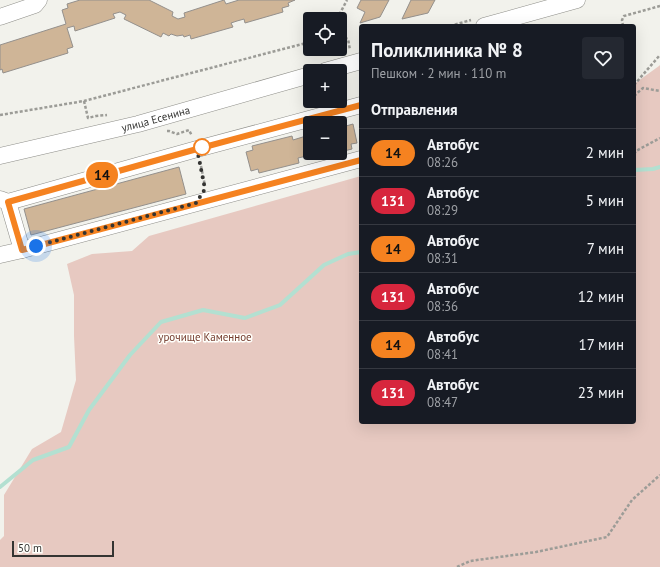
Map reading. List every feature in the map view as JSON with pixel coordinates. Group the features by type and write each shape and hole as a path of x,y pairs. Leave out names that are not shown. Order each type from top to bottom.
{"street":[{"path":"0,17 35,5 39,0"},
{"path":"491,24 577,0"},
{"path":"340,64 356,57"},
{"name":"улица Есенина","path":"0,156 138,124 303,77"},
{"path":"22,250 4,200 359,106"},
{"path":"0,255 359,161"}],"path":[{"path":"341,12 347,0"},
{"path":"623,24 622,20 624,16 660,6"},
{"path":"347,39 356,57"},
{"path":"0,115 84,101 303,44"},
{"path":"636,83 660,55"},
{"path":"636,94 643,88 660,91"},
{"path":"84,101 88,118"},
{"path":"189,130 197,149 205,189 196,203"},
{"path":"636,151 660,138"},
{"path":"457,567 470,561 536,552 608,537 632,500 660,475"}],"green space":[{"name":"урочище Каменное","path":"660,65 660,567 0,567 0,540 4,536 4,495 32,449 61,432 76,380 74,295 67,264 92,254 132,251 149,236 359,177 359,424 636,424 636,83"}],"building":[{"path":"80,0 149,0 173,12 172,16 178,19 185,17 184,13 224,0 226,4 239,0 295,0 288,3 289,6 282,8 283,12 245,23 244,19 237,21 231,23 233,27 191,39 190,35 184,37 183,35 177,36 171,34 169,36 163,33 161,37 124,19 126,15 120,12 113,14 115,18 75,31 74,26 67,28 73,47 67,49 68,53 3,73 2,69 0,70 0,45 66,24 62,10 68,8 67,4"},
{"path":"361,0 389,0 380,17 360,23 365,12 357,8"},
{"path":"411,0 435,0 428,13 402,19"},
{"path":"353,124 357,143 351,144 352,149 347,150 347,126"},
{"path":"292,136 293,140 303,137 303,157 298,158 299,163 259,173 258,169 251,171 246,152 253,150 252,146"},
{"path":"179,167 186,194 31,235 24,209"}],"waterway":[{"path":"636,170 660,167"},
{"path":"0,487 33,460 69,447 89,410 130,355 161,322 203,310 245,318 280,305 324,265 348,254 359,252"}],"bus line":[{"name":"14","path":"359,106 8,202 22,250 359,161"}],"route":[{"path":"36,246 196,203 205,189 197,149 202,147"}]}
